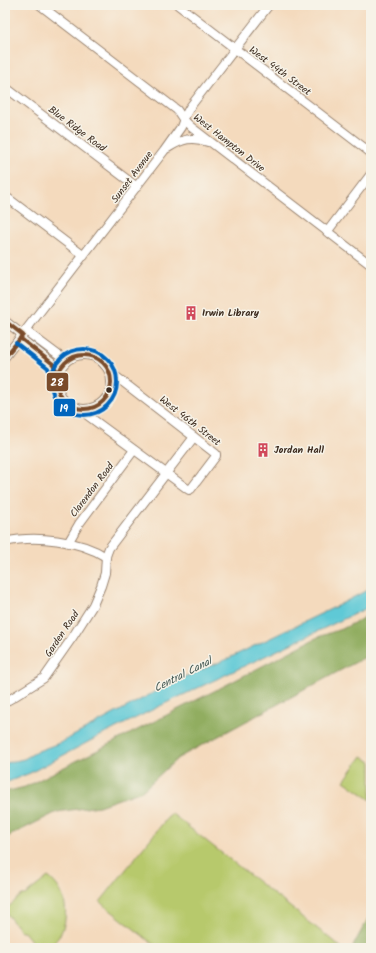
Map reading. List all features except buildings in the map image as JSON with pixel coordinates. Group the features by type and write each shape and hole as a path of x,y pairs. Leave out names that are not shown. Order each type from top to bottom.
{"street":[{"name":"West Hampton Drive","path":"40,5 177,110 183,119 214,145 371,265"},
{"name":"West 44th Street","path":"178,5 371,153"},
{"name":"Sunset Avenue","path":"5,357 164,151 181,127 183,119 190,107 269,5"},
{"name":"Blue Ridge Road","path":"5,87 137,187"},
{"path":"164,151 178,142 189,138 201,140 214,145"},
{"path":"327,232 371,174"},
{"path":"5,196 84,256"},
{"name":"West 46th Street","path":"5,321 62,358 73,358 81,355 101,361 114,375 216,454 191,489 187,490 76,407 68,404 59,391 58,379 53,364 23,334"},
{"path":"58,379 61,368 66,362 73,358"},
{"path":"76,407 92,407 100,403 106,397 111,382 110,374 101,361"},
{"path":"5,542 34,540 68,543 86,547 106,557 110,546 194,437"},
{"name":"Clarendon Road","path":"68,543 85,516 134,450"},
{"name":"Garden Road","path":"5,702 40,682 48,673 76,632 97,596 105,575 106,557"}],"green space":[{"path":"371,614 371,654 178,758 142,791 99,806 57,812 5,838 5,792 25,787 318,637 344,628"},
{"path":"362,756 371,762 371,800 344,781"},
{"path":"171,813 342,948 158,948 100,902"},
{"path":"48,877 59,889 63,897 66,914 65,922 58,938 53,944 45,948 37,948 24,932 21,932 6,913 7,908 22,895 25,895"},
{"path":"371,913 371,948 352,948"}],"water":[{"path":"371,588 371,606 164,704 30,773 5,783 6,763 24,759 38,751 62,742 177,680 227,659"}],"transit line":[{"name":"28","path":"5,321 23,335 5,357"},
{"name":"28","path":"20,338 53,364 56,370 57,379"},
{"name":"19","path":"16,343 48,368 51,380"},
{"name":"19","path":"84,349 96,352 107,359 114,370 117,382 114,394 107,405 96,412 84,415 72,412 61,405 54,394 51,382 54,370 61,359 72,352 84,349"},
{"name":"28","path":"84,355 99,360 103,363 106,367 111,382 106,397 103,401 99,404 84,409 69,404 65,401 62,397 57,382 62,367 65,363 69,360 84,355"}],"place":[{"name":"Irwin Library","path":"191,313"},
{"name":"Jordan Hall","path":"263,450"}],"water label":[{"name":"Central Canal","path":"183,675"}]}
